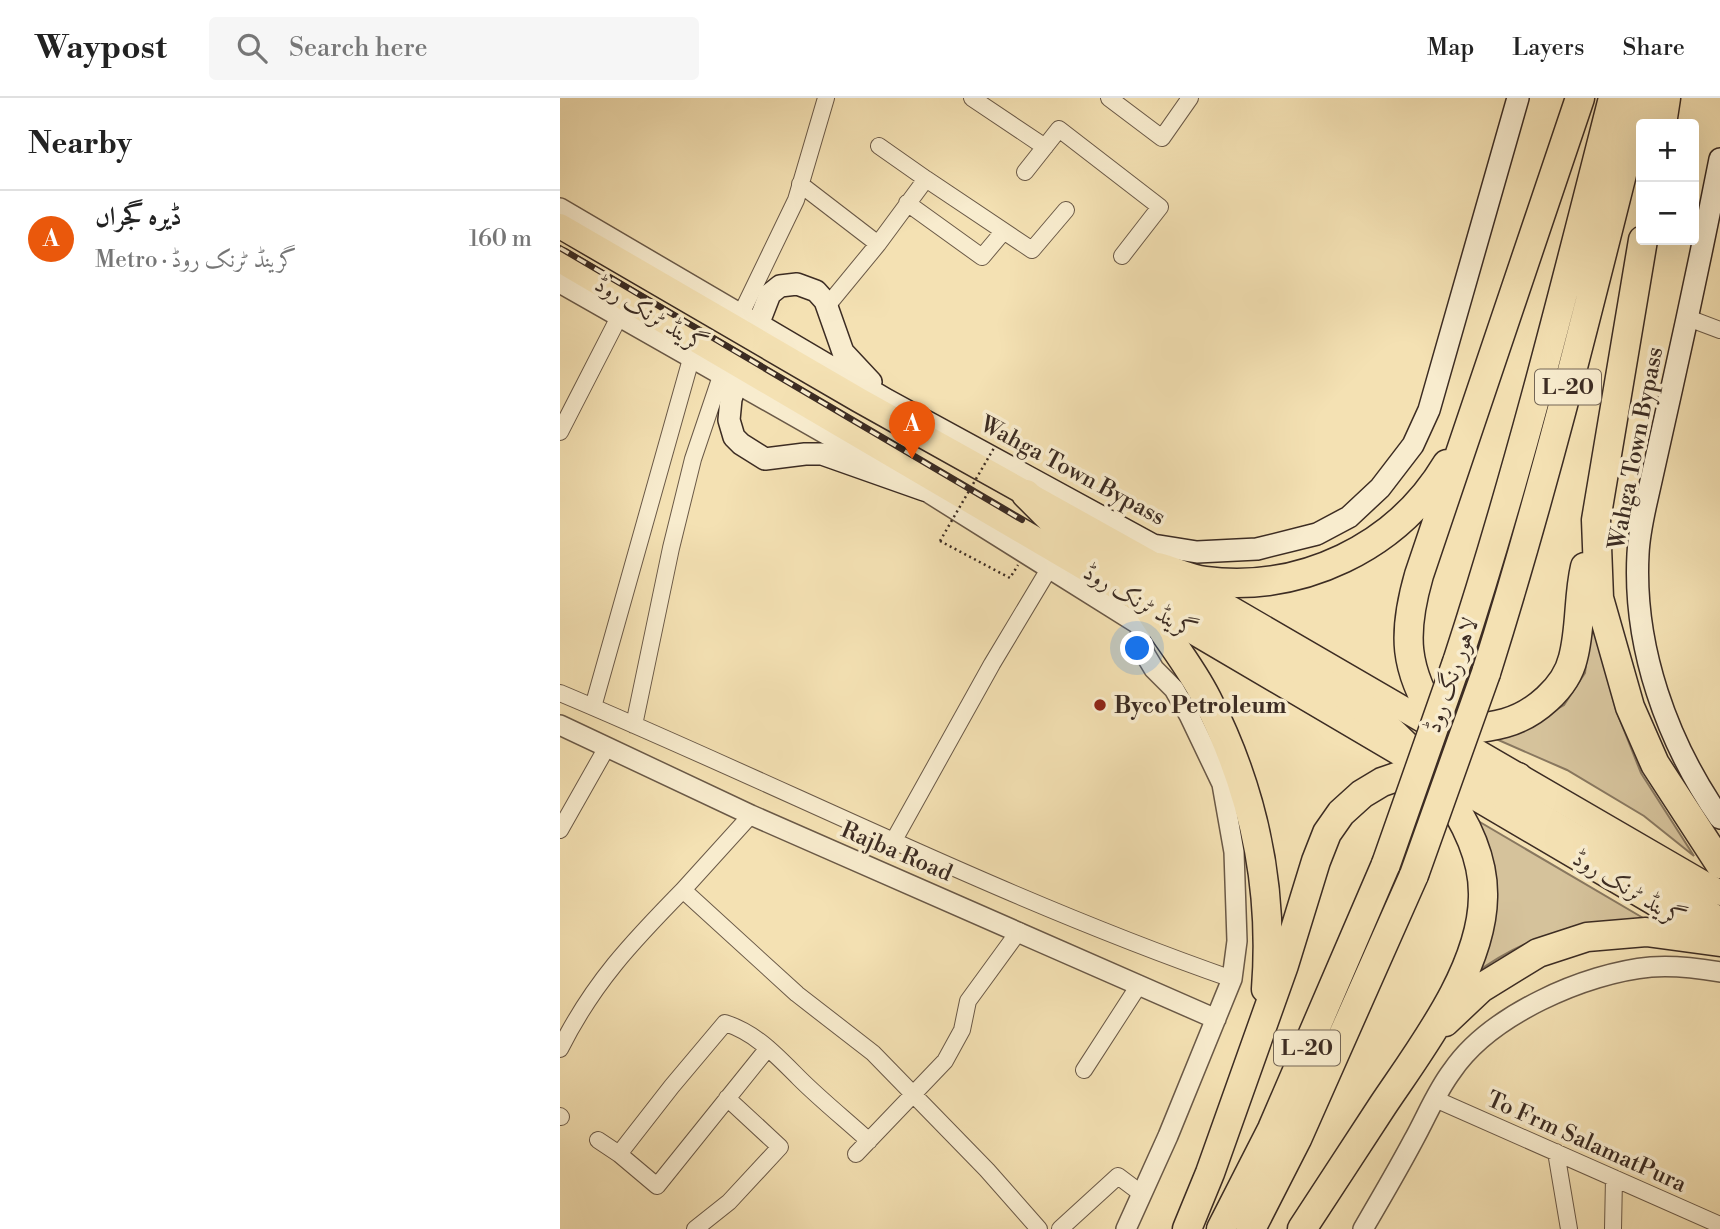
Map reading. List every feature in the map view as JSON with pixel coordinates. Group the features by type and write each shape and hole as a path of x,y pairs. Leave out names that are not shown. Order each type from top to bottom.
{"highway":[{"path":"1580,98 1409,607 1407,634 1412,670 1423,698 1457,753 1474,770 1535,815 1720,922"},
{"name":"لاہور رنگ روڈ","path":"1222,1229 1272,1129 1386,863 1457,662 1491,559 1543,375 1614,98"},
{"name":"لاہور رنگ روڈ","path":"1251,1229 1297,1139 1414,875 1486,673 1518,571 1563,406 1642,98"},
{"path":"1663,119 1666,98"},
{"path":"1362,729 1395,733 1445,733 1507,723 1548,699 1566,677 1573,660 1583,577 1596,520 1642,245"},
{"path":"1156,556 1202,580 1245,583 1282,579 1325,568 1362,549 1394,527 1426,495 1465,434"},
{"path":"1026,494 1065,533 1353,700 1395,733 1430,770 1459,816 1480,865 1483,895 1481,922 1474,951 1430,1035 1302,1229"},
{"path":"1596,520 1599,598 1630,708 1655,764 1720,864"},
{"path":"1143,615 1206,698 1241,781 1253,819 1263,863 1268,918 1269,959 1264,1019"},
{"path":"1187,1229 1219,1150 1327,833 1341,813 1362,794 1382,782 1405,774 1454,768 1518,777"},
{"path":"1430,1035 1481,988 1538,953 1587,937 1646,932 1720,942"}],"main road":[{"name":"Wahga Town Bypass","path":"751,323 1156,556 1257,550 1317,534 1349,517 1380,488 1413,445 1429,410 1518,98"},
{"name":"Wahga Town Bypass","path":"1720,159 1638,552 1645,648 1660,699 1681,751 1720,818"},
{"name":"گرینڈ ٹرنک روڈ","path":"560,226 859,400 1125,550 1156,556 1518,777 1720,893"},
{"name":"گرینڈ ٹرنک روڈ","path":"560,260 1143,615 1362,729 1720,942"},
{"path":"751,323 770,295 780,286 797,284 816,291 827,306 843,352 887,400"},
{"path":"732,378 729,410 731,428 734,437 752,453 765,459 822,454 924,490"}],"street":[{"path":"560,208 751,323 796,200 825,98"},
{"path":"972,98 1045,147"},
{"path":"1110,98 1162,138 1190,98"},
{"path":"1025,172 1059,129 1160,207 1122,256"},
{"path":"879,146 1032,250 1066,211"},
{"path":"827,306 878,244 926,179"},
{"path":"800,184 878,244"},
{"path":"906,203 982,257 1003,232"},
{"path":"560,283 691,359 732,378 924,490 1049,569 1143,615 1142,646 1148,661 1174,689 1222,784 1234,852 1237,941 1232,979 1126,1229"},
{"path":"560,432 620,317"},
{"path":"1688,318 1720,330"},
{"path":"593,707 691,359"},
{"path":"634,724 671,548 693,459 732,378"},
{"path":"894,840 992,664 1049,569"},
{"path":"560,693 1142,948 1232,979"},
{"name":"Rajba Road","path":"560,725 751,815 1216,1019"},
{"path":"560,830 607,747"},
{"path":"560,1049 576,1017 626,948 751,815"},
{"path":"683,890 797,993 873,1054 987,1170 1039,1229"},
{"path":"856,1154 950,1053 962,1030 968,1001 1019,931"},
{"path":"1363,1229 1452,1070 1488,1034 1512,1017 1556,994 1619,973 1651,967 1683,967 1720,972"},
{"path":"1084,1070 1139,985"},
{"path":"620,1154 725,1023 744,1029 768,1048 869,1141"},
{"path":"598,1140 620,1154 657,1186 768,1048"},
{"path":"695,1229 729,1202 780,1147 727,1098"},
{"name":"To Frm SalamatPura","path":"1435,1099 1720,1225"},
{"path":"1556,1152 1569,1229"},
{"path":"1060,1229 1118,1176 1143,1194"},
{"path":"1613,1229 1614,1178"}],"path":[{"path":"993,448 940,541 1010,579"}],"shaded area":[{"path":"1592,616 1616,710 1641,773 1694,856 1644,816 1567,770 1496,739 1564,705 1585,673"},
{"path":"1473,818 1650,922 1601,924 1557,932 1514,949 1473,975 1490,934 1496,896 1491,858"}],"railway":[{"path":"560,248 1022,520"}],"place":[{"name":"ڈیرہ گجراں","path":"912,459"},
{"name":"Byco Petroleum","path":"1100,705"}]}
